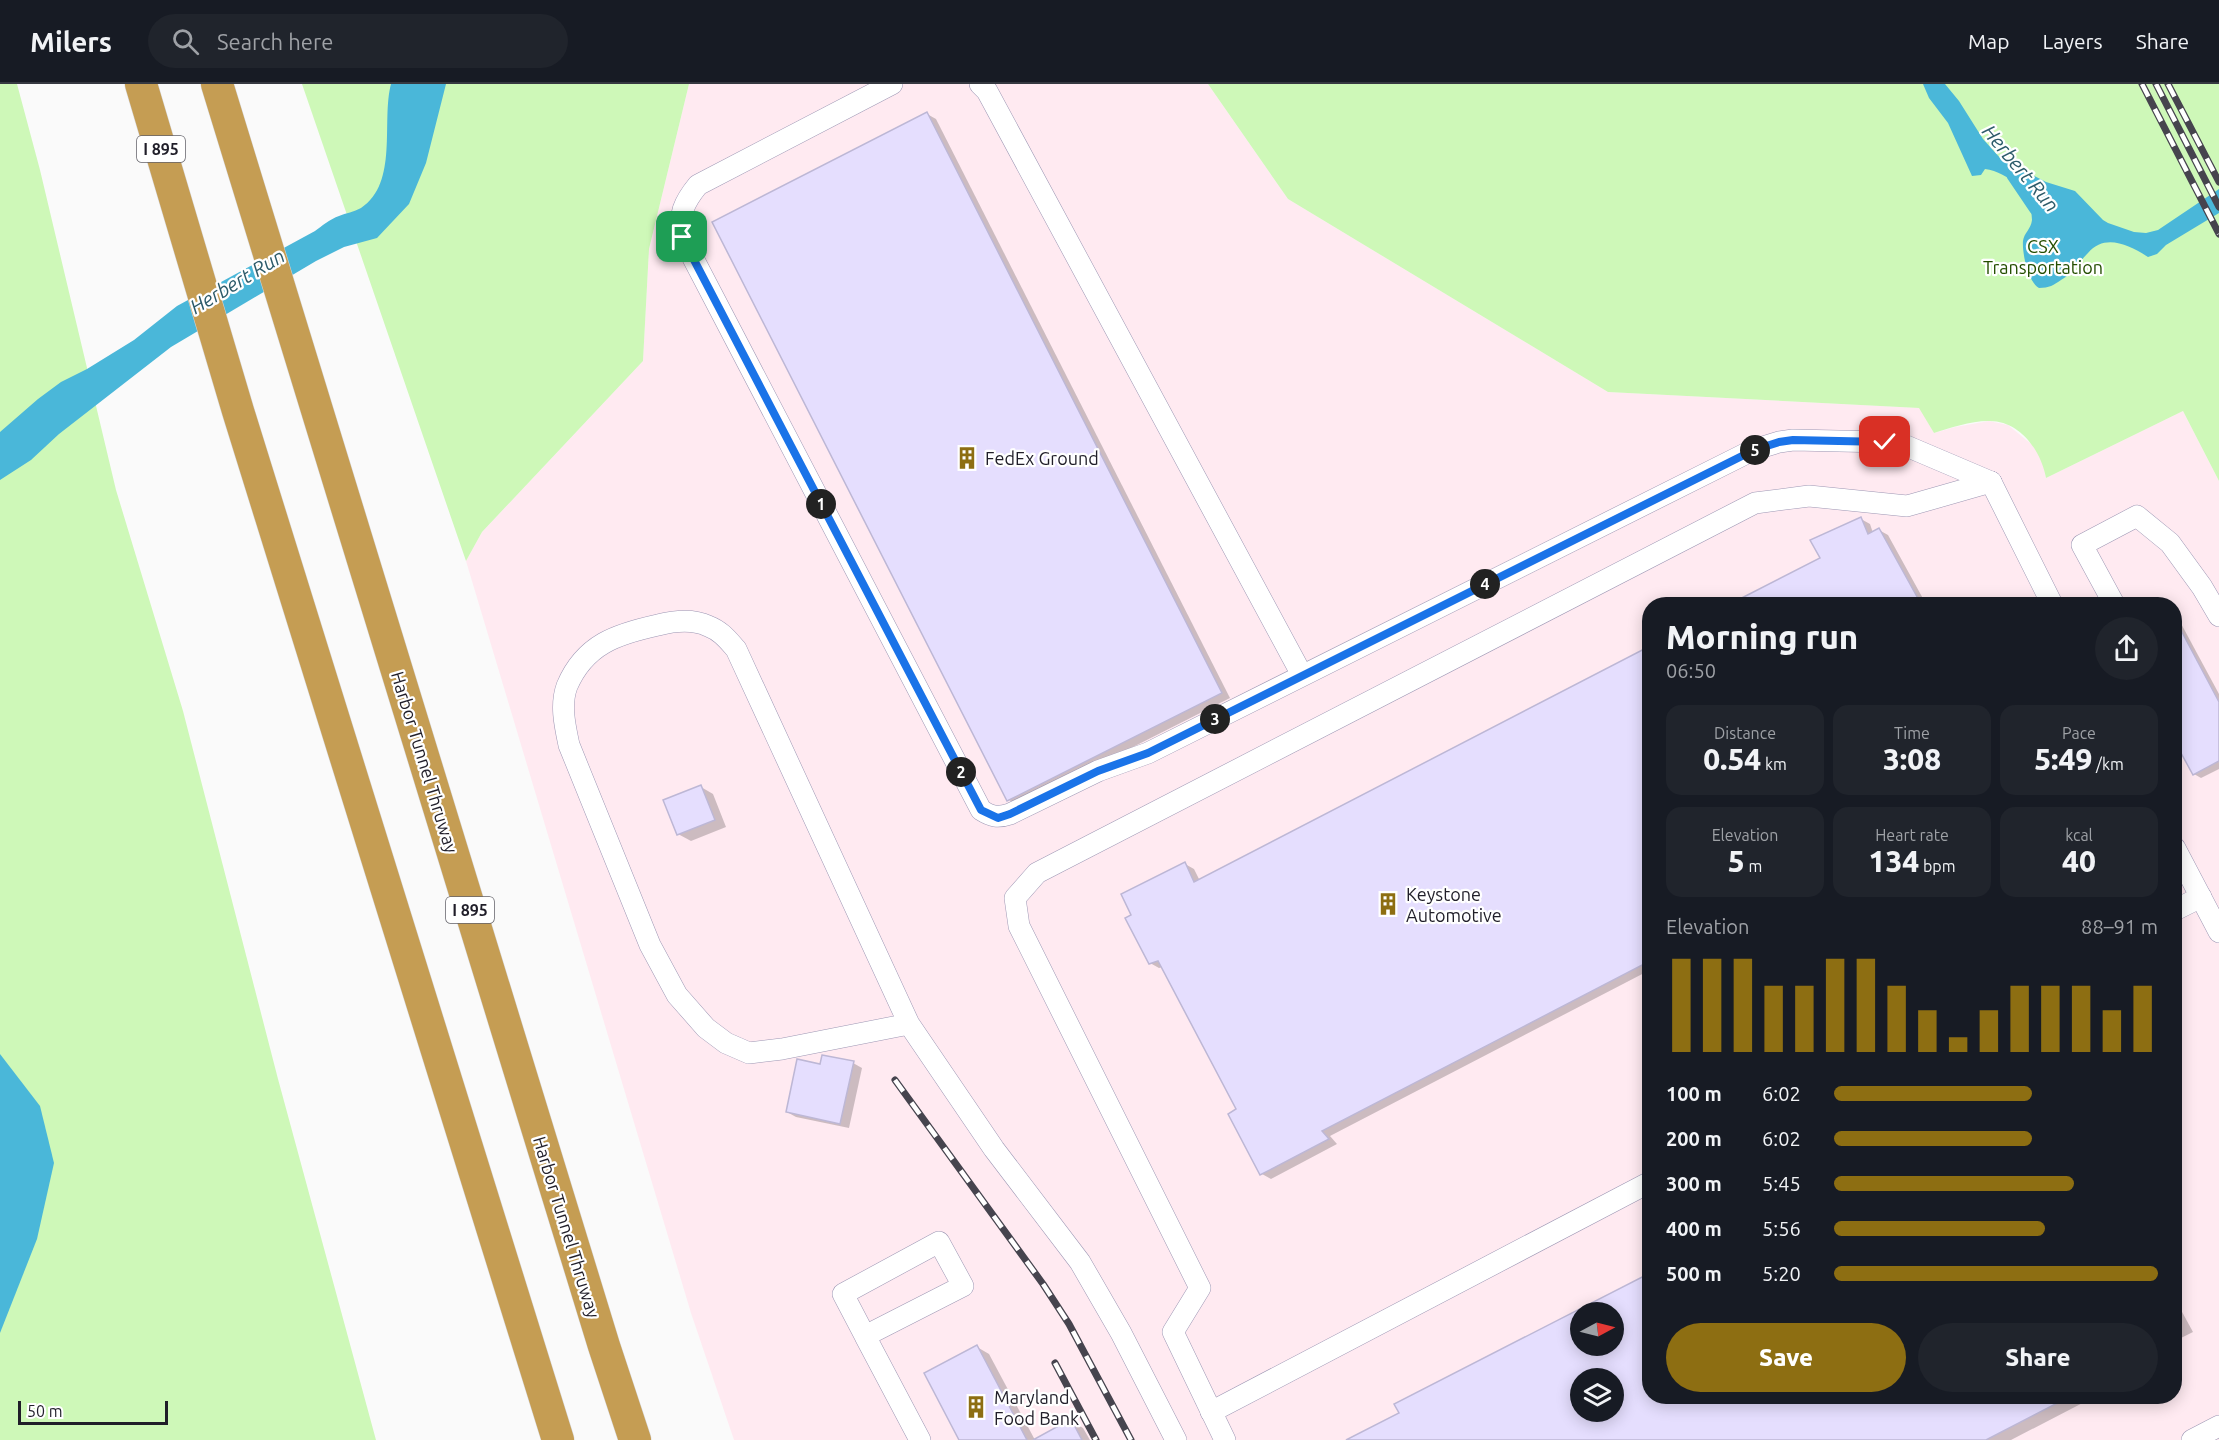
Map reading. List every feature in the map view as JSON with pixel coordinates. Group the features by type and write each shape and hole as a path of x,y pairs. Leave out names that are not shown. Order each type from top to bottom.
{"highway":[{"name":"I 895","path":"141,84 238,411 558,1440"},
{"name":"Harbor Tunnel Thruway","path":"217,84 604,1346 635,1440"}],"street":[{"path":"892,84 698,185 688,197 679,222 682,237 981,810 998,818 1098,771 1148,753 1754,450 1779,442 1793,440 1874,442 1904,446 1991,482 2048,597"},
{"path":"980,84 987,91 1302,675"},
{"path":"1225,1440 1173,1332 1200,1288 1019,926 1015,898 1036,873 1755,503 1809,496 1907,506 1991,482"},
{"path":"2110,597 2082,545 2137,516 2170,543 2202,587 2219,616"},
{"path":"909,1024 782,1049 749,1053 726,1043 706,1028 677,994 650,945 569,745 564,722 565,694 578,665 592,650 611,637 669,622 690,621 723,633 736,650 909,1024 994,1149 1080,1262 1121,1333 1176,1440"},
{"path":"2182,861 2219,932"},
{"path":"2182,906 2201,897"},
{"path":"1211,1412 1642,1186"},
{"path":"865,1336 963,1286 939,1242 843,1294 865,1336 920,1440"},
{"path":"2194,1440 2219,1426"}],"shaded area":[{"path":"689,84 1208,84 1288,199 1608,392 1920,408 1934,433 1989,421 2008,425 2035,447 2043,463 2046,478 2183,411 2219,481 2219,1440 734,1440 691,1313 466,561 482,532 643,361 649,249"}],"green space":[{"path":"0,84 17,84 40,170 116,490 183,711 278,1079 376,1440 0,1440"},
{"path":"302,84 689,84 649,249 643,361 482,532 466,561"},
{"name":"CSX Transportation","path":"1208,84 2219,84 2219,481 2183,411 2046,478 2039,458 2027,439 2019,431 1999,422 1974,422 1934,433 1919,408 1608,392 1288,199"}],"water":[{"path":"391,84 446,84 426,163 409,204 377,238 344,247 316,261 171,347 59,434 31,460 0,480 0,432 38,399 61,382 134,340 177,306 315,231 332,219 361,208 373,197 385,168 388,99"},
{"path":"1923,84 1945,84 1959,101 1983,139 2001,159 2046,182 2075,191 2108,223 2134,232 2146,233 2158,230 2219,189 2219,213 2166,245 2157,254 2148,257 2125,245 2109,242 2102,244 2088,253 2065,277 2051,286 2039,288 2035,285 2026,267 2023,246 2032,220 2028,202 2018,186 1994,171 1985,169 1981,175 1972,176 1948,123 1929,98"},
{"path":"0,1054 40,1106 54,1163 37,1239 0,1333"}],"building":[{"name":"FedEx Ground","path":"927,112 1222,693 1007,801 712,222"},
{"path":"1861,517 1868,534 1879,528 1917,597 1744,597 1820,558 1810,540"},
{"path":"2182,632 2219,702 2219,761 2193,775 2182,755"},
{"name":"Keystone Automotive","path":"1642,650 1642,965 1322,1131 1329,1139 1260,1175 1228,1114 1236,1109 1158,961 1149,964 1125,918 1131,915 1121,894 1185,862 1194,882"},
{"path":"701,785 715,820 677,835 663,800"},
{"path":"822,1055 854,1061 840,1124 786,1112 797,1059 820,1064"},
{"path":"1642,1277 1642,1404 2056,1404 1986,1440 1346,1440 1399,1413 1394,1404 1570,1314 1570,1356 1624,1356 1624,1302 1593,1302"},
{"name":"Maryland Food Bank","path":"977,1345 1027,1440 959,1440 924,1373"},
{"name":"Maryland Food Bank","path":"1071,1419 1082,1440 1033,1440"}],"waterway":[{"name":"Herbert Run","path":"2010,177 2033,211"}],"railway":[{"path":"2142,84 2219,234"},
{"path":"2156,84 2219,207"},
{"path":"2168,84 2219,182"},
{"path":"895,1080 1043,1284 1069,1324 1131,1440"},
{"path":"1055,1363 1096,1440"}],"place":[{"name":"FedEx Ground","path":"967,458"},
{"name":"Keystone Automotive","path":"1388,904"},
{"name":"Maryland Food Bank","path":"976,1407"}],"route":[{"path":"682,237 981,810 998,818 1098,771 1148,753 1754,450 1793,440 1885,442"}]}
